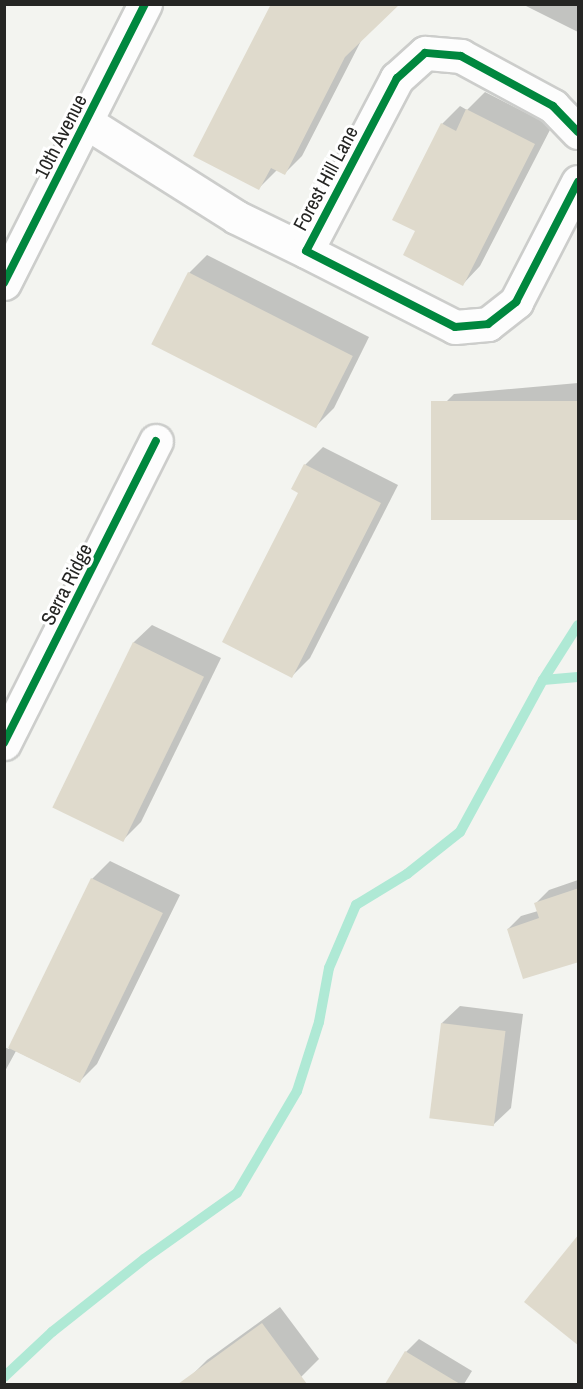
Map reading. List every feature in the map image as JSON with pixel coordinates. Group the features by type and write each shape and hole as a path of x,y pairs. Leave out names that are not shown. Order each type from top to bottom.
{"street":[{"name":"10th Avenue","path":"4,283 145,4"},
{"name":"Forest Hill Lane","path":"306,251 397,78 425,53 461,56 554,106 579,132"},
{"name":"Forest Hill Lane","path":"86,122 236,217 455,327 488,324 516,302 579,182"},
{"name":"Serra Ridge","path":"4,743 17,686 156,441"}],"building":[{"path":"271,4 400,4 345,57 285,175 271,168 259,190 193,156"},
{"path":"466,109 535,144 463,286 403,255 415,231 392,220 441,123 456,131"},
{"path":"188,272 353,356 316,428 151,344"},
{"path":"431,401 578,401 578,520 431,520"},
{"path":"304,464 381,503 292,678 222,642 298,493 291,489"},
{"path":"133,642 204,677 123,842 52,807"},
{"path":"91,878 163,913 80,1083 8,1048"},
{"path":"579,888 579,962 523,979 507,929 539,918 534,903"},
{"path":"441,1023 506,1031 494,1126 429,1118"},
{"path":"579,1234 579,1346 524,1302"},
{"path":"262,1323 307,1384 178,1384"},
{"path":"405,1351 460,1384 385,1384"}],"waterway":[{"path":"4,1377 52,1332 144,1259 237,1193 297,1091 319,1022 329,968 356,905 407,874 460,832 543,680 578,625"},
{"path":"543,680 578,677"}],"cycle path":[{"path":"4,283 145,4"},
{"path":"578,132 553,106 461,56 425,53 397,78 306,251 455,327 488,324 516,302 578,182"},
{"path":"4,743 156,441"}]}
